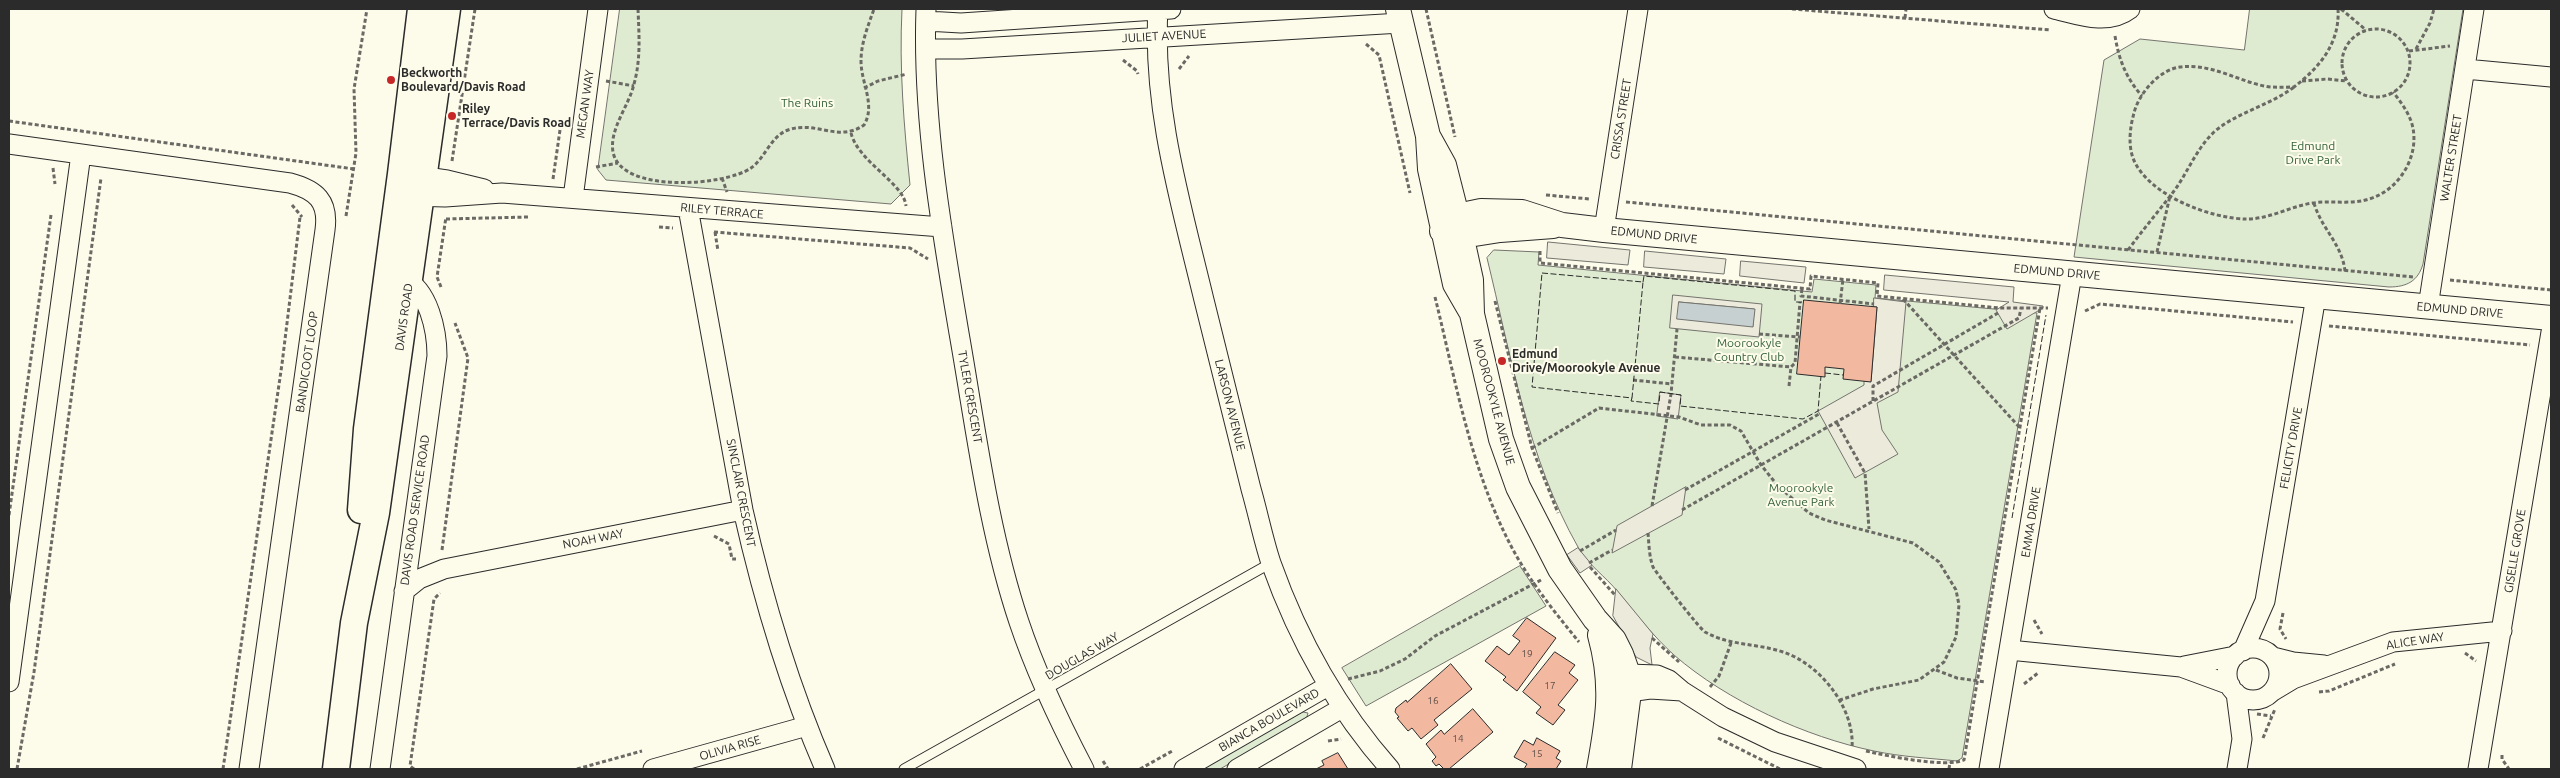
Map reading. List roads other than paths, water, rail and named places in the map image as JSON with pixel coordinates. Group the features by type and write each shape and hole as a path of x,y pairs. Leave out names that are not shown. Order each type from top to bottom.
{"main road":[{"name":"DAVIS ROAD","path":"421,9 423,186"},
{"name":"DAVIS ROAD","path":"336,769 354,623 376,513 398,277 423,186 447,9"}],"street":[{"name":"MEGAN WAY","path":"573,198 598,9"},
{"path":"926,15 960,23 1162,9"},
{"name":"LARSON AVENUE","path":"1162,9 1156,36 1164,134 1236,430 1271,563 1305,641 1328,686 1357,729 1390,769"},
{"name":"CRISSA STREET","path":"1604,230 1638,9"},
{"path":"2053,9 2058,9"},
{"path":"2053,9 2083,16 2103,18 2114,18 2130,9"},
{"name":"WALTER STREET","path":"2428,307 2474,9"},
{"name":"TYLER CRESCENT","path":"926,15 927,72 932,141 942,227 995,536 1019,620 1045,691 1084,769"},
{"name":"JULIET AVENUE","path":"926,48 962,48 1156,36 1400,16"},
{"name":"MOOROOKYLE AVENUE","path":"1400,16 1428,136 1430,169 1454,227 1455,284 1472,314 1508,460 1529,512 1560,569 1595,619 1608,662 1622,683 1618,769"},
{"path":"2464,69 2551,78"},
{"name":"BANDICOOT LOOP","path":"9,144 290,183 310,190 319,197 326,213 250,769"},
{"path":"9,682 82,154"},
{"name":"RILEY TERRACE","path":"423,186 903,226 942,227"},
{"name":"SINCLAIR CRESCENT","path":"688,208 743,510 753,555 771,622 807,726 825,769"},
{"name":"EDMUND DRIVE","path":"1454,227 1500,230 1562,225 2551,318"},
{"name":"EMMA DRIVE","path":"1989,769 2072,274"},
{"name":"DAVIS ROAD SERVICE ROAD","path":"380,769 437,344 434,326 417,287 398,277"},
{"name":"FELICITY DRIVE","path":"2270,655 2265,601 2316,296"},
{"name":"GISELLE GROVE","path":"2478,769 2550,339"},
{"name":"NOAH WAY","path":"404,591 420,579 444,569 743,510"},
{"path":"410,550 444,569"},
{"name":"FELICITY DRIVE","path":"2239,654 2265,601"},
{"name":"ALICE WAY","path":"2270,655 2293,670 2330,665 2393,642 2502,631"},
{"path":"2180,667 2256,649 2270,655 2279,670 2277,685 2271,693 2263,715 2242,739"},
{"path":"2009,650 2180,667 2233,689 2252,700 2271,693 2293,670"},
{"path":"2237,769 2242,739 2228,670 2239,654"},
{"path":"1622,683 1657,675 1670,680 1682,691 1723,717 1775,742 1856,769"},
{"name":"MOOROOKYLE AVENUE","path":"1599,769 1608,718 1622,683"},
{"name":"BIANCA BOULEVARD","path":"1184,769 1328,686"},
{"path":"1237,769 1342,708"},
{"name":"OLIVIA RISE","path":"653,769 807,726"}],"lane":[{"name":"DOUGLAS WAY","path":"904,769 1271,563"}],"place":[{"name":"Beckworth Boulevard/Davis Road","path":"391,80"},
{"name":"Riley Terrace/Davis Road","path":"452,116"},
{"name":"Edmund Drive/Moorookyle Avenue","path":"1502,361"}],"park label":[{"name":"The Ruins","path":"807,103"},
{"name":"Edmund Drive Park","path":"2313,153"},
{"name":"Moorookyle Country Club","path":"1749,350"},
{"name":"Moorookyle Avenue Park","path":"1801,495"}]}
